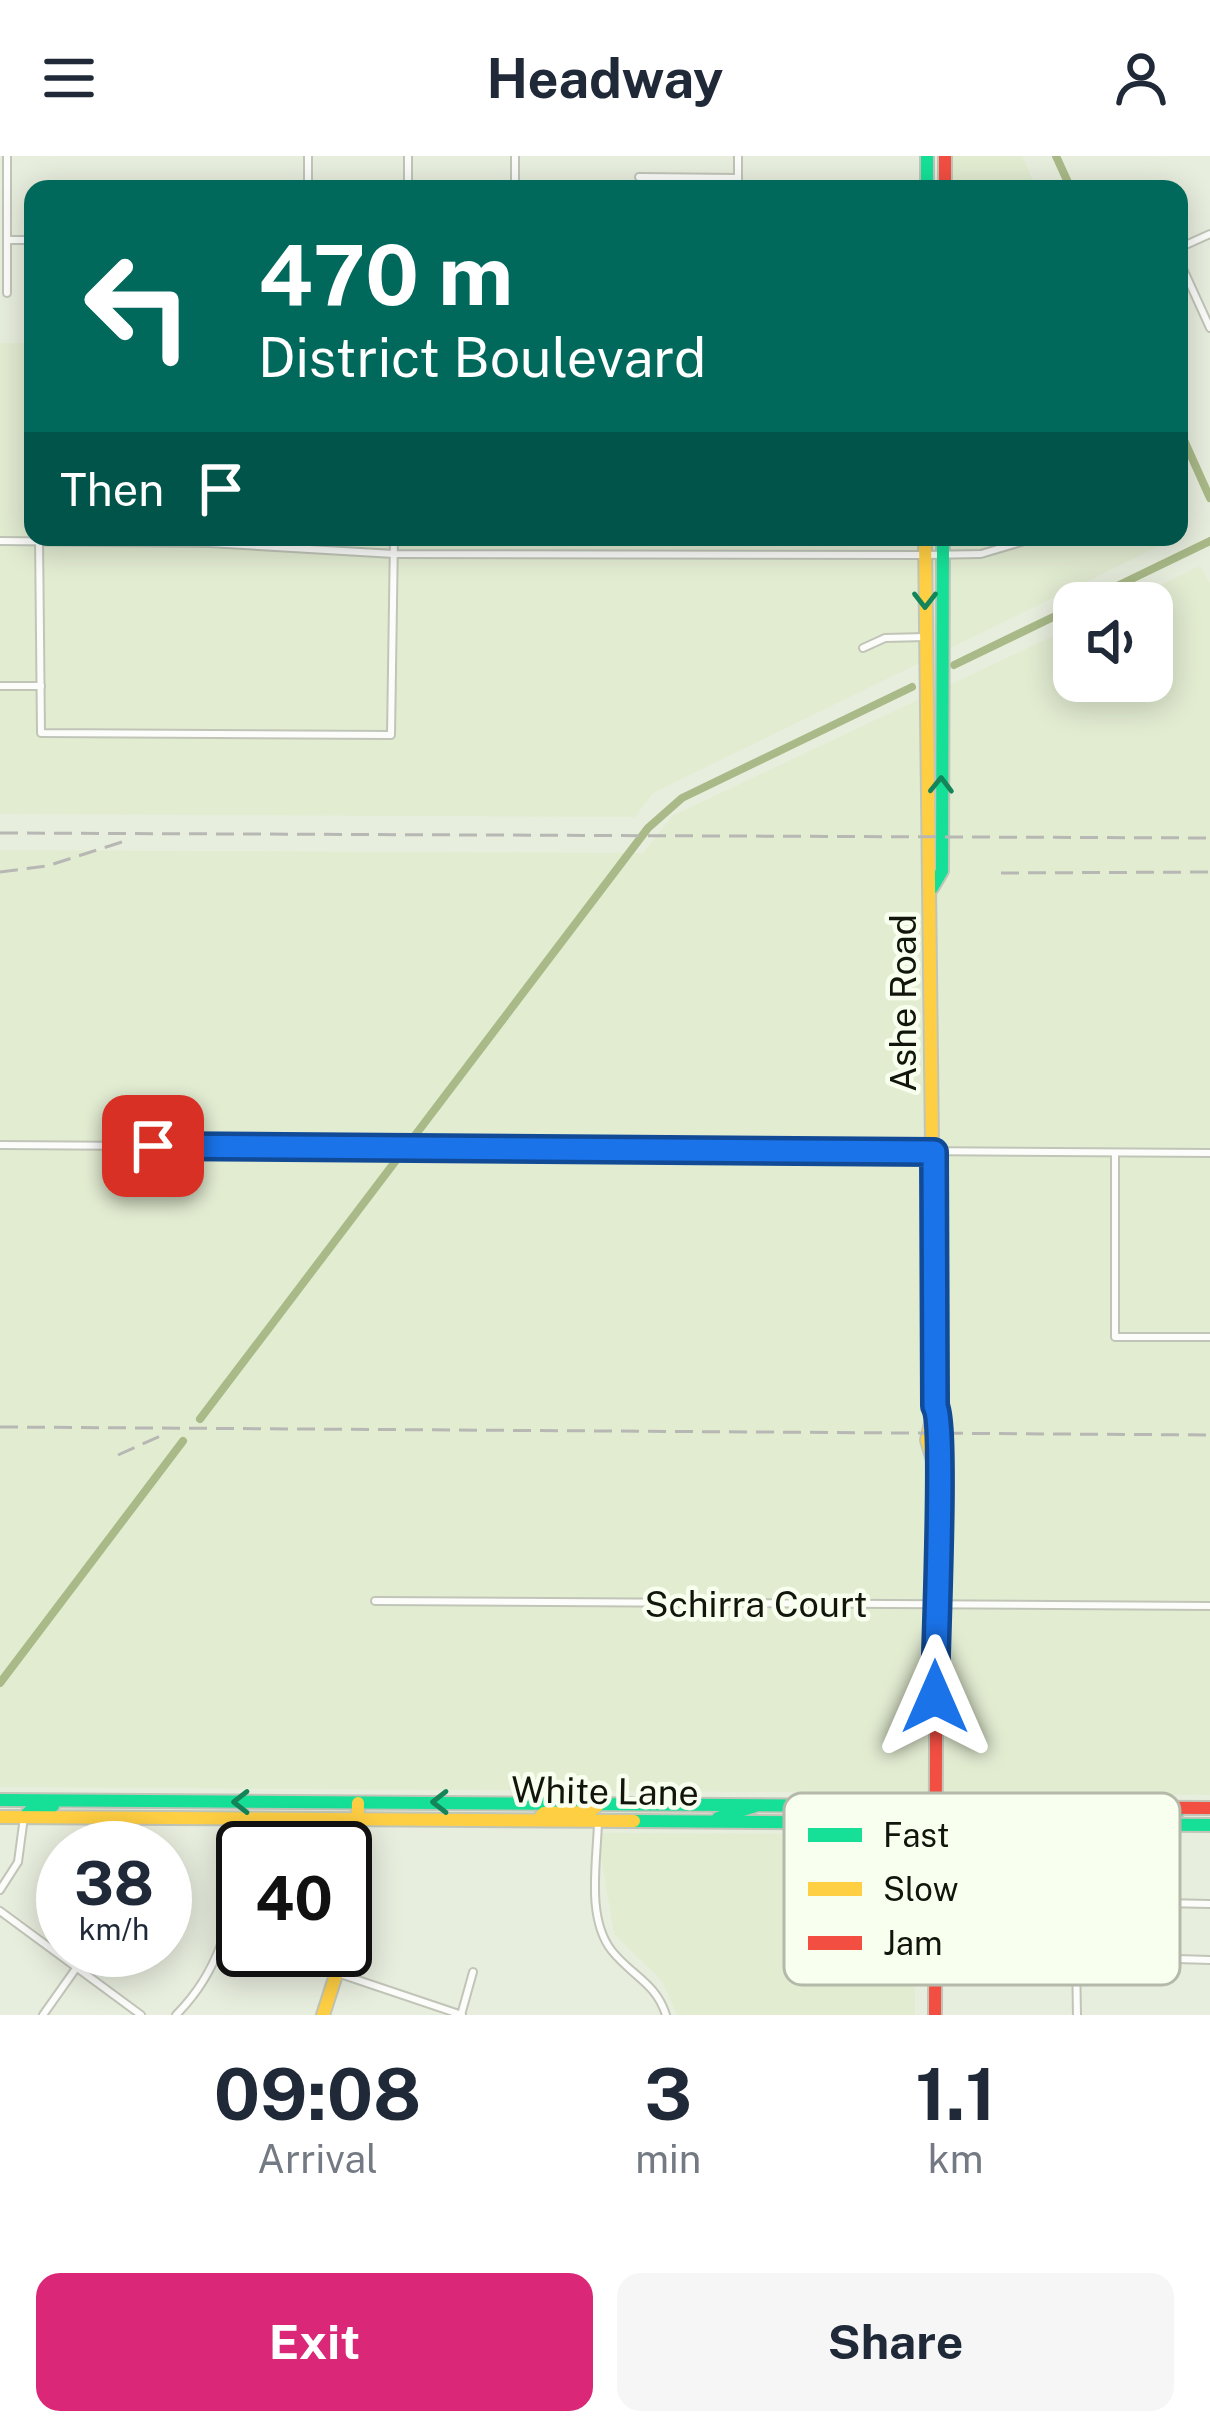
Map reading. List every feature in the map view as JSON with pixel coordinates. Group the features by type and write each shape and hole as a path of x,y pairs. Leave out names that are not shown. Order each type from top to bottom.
{"main road":[{"name":"Ashe Road","path":"925,546 935,1406 942,1434 937,1474 935,1793"},
{"name":"Ashe Road","path":"932,888 942,871 944,546"},
{"name":"White Lane","path":"0,1800 784,1806"},
{"path":"24,1817 33,1808 94,1801"},
{"path":"358,1803 360,1820"},
{"path":"538,1820 544,1814 589,1812 598,1804"},
{"path":"598,1821 615,1811 676,1805"},
{"path":"695,1822 750,1813 755,1806"},
{"name":"White Lane","path":"1181,1808 1210,1808"},
{"path":"761,1823 770,1813 784,1811"},
{"name":"White Lane","path":"0,1817 784,1823"},
{"path":"323,2015 339,1977"}],"street":[{"path":"7,293 8,156"},
{"path":"639,177 738,178 738,156"},
{"path":"7,239 24,240"},
{"path":"1188,280 1210,328"},
{"path":"39,546 41,733 392,735 394,546"},
{"path":"260,546 394,554 925,555 980,554 1007,546"},
{"path":"863,648 885,638 925,637"},
{"path":"0,686 41,686"},
{"path":"0,1145 1210,1153"},
{"path":"1115,1153 1115,1337 1210,1337"},
{"name":"Schirra Court","path":"375,1601 1210,1606"},
{"path":"0,1890 18,1862 24,1817"},
{"path":"598,1821 597,1912 602,1935 616,1956 654,1988 666,2015"},
{"path":"1180,1903 1210,1904"},
{"path":"0,1911 36,1937"},
{"path":"176,2015 216,1957"},
{"path":"1180,1959 1210,1960"},
{"path":"349,1977 461,2015 473,1972"},
{"path":"43,2015 69,1977"},
{"path":"91,1977 141,2015"},
{"path":"1076,1985 1077,2015"}],"shaded area":[{"path":"947,156 1022,156 1033,180 946,180"},
{"path":"0,343 24,343 24,546 1160,546 1086,582 1053,582 1053,598 653,793 635,817 0,814"},
{"path":"1200,566 1210,583 1210,1795 0,1787 0,850 643,853 672,816 1053,636 1053,702 1173,702 1173,582 1167,582"},
{"path":"597,1833 784,1834 784,1985 915,1985 915,2015 677,2015 662,1981 614,1934"}],"waterway":[{"path":"1056,156 1067,180"},
{"path":"1188,449 1210,498"},
{"path":"1125,582 1210,541"},
{"path":"954,665 1053,617"},
{"path":"200,1419 648,828 682,798 912,687"},
{"path":"0,1683 183,1441"}],"railway":[{"path":"0,833 1210,838"},
{"path":"0,872 47,866 122,842"},
{"path":"1001,873 1210,872"},
{"path":"0,1427 1210,1435"},
{"path":"118,1455 165,1434"}],"traffic: fast":[{"path":"927,156 927,180"},
{"path":"932,888 942,871 943,546"},
{"path":"0,1800 784,1806"},
{"path":"24,1817 33,1808 53,1806"},
{"path":"718,1818 755,1806"},
{"path":"634,1821 784,1822"},
{"path":"1180,1825 1210,1825"}],"traffic: slow":[{"path":"925,546 935,1406 942,1434 937,1478"},
{"path":"935,1406 927,1440 937,1474"},
{"path":"323,2015 355,1916 358,1803"},
{"path":"538,1820 544,1813 589,1812 598,1805"},
{"path":"0,1817 634,1821"}],"traffic: jam":[{"path":"945,156 945,180"},
{"path":"936,1793 937,1478"},
{"path":"1180,1808 1210,1808"},
{"path":"935,1985 935,2015"}],"route":[{"path":"153,1146 934,1152 935,1406 942,1434 942,1464 937,1474 935,1697"}]}
